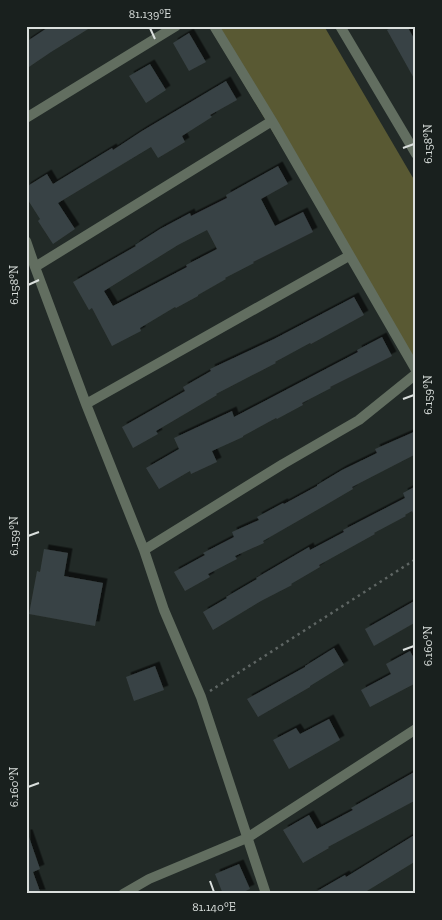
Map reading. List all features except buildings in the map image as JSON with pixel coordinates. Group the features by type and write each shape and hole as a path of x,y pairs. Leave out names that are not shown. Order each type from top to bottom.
{"street":[{"path":"26,118 176,26"},
{"path":"144,550 283,464 359,420 416,372 272,121 214,26"},
{"path":"340,26 416,154"},
{"path":"35,267 272,121"},
{"path":"26,241 86,404 144,550 164,610 201,697 266,894"},
{"path":"86,404 349,256"},
{"path":"123,894 149,880 247,838 416,729"}],"path":[{"path":"201,697 416,559"}],"shaded area":[{"path":"209,26 324,26 416,183 416,356 410,360"}]}
